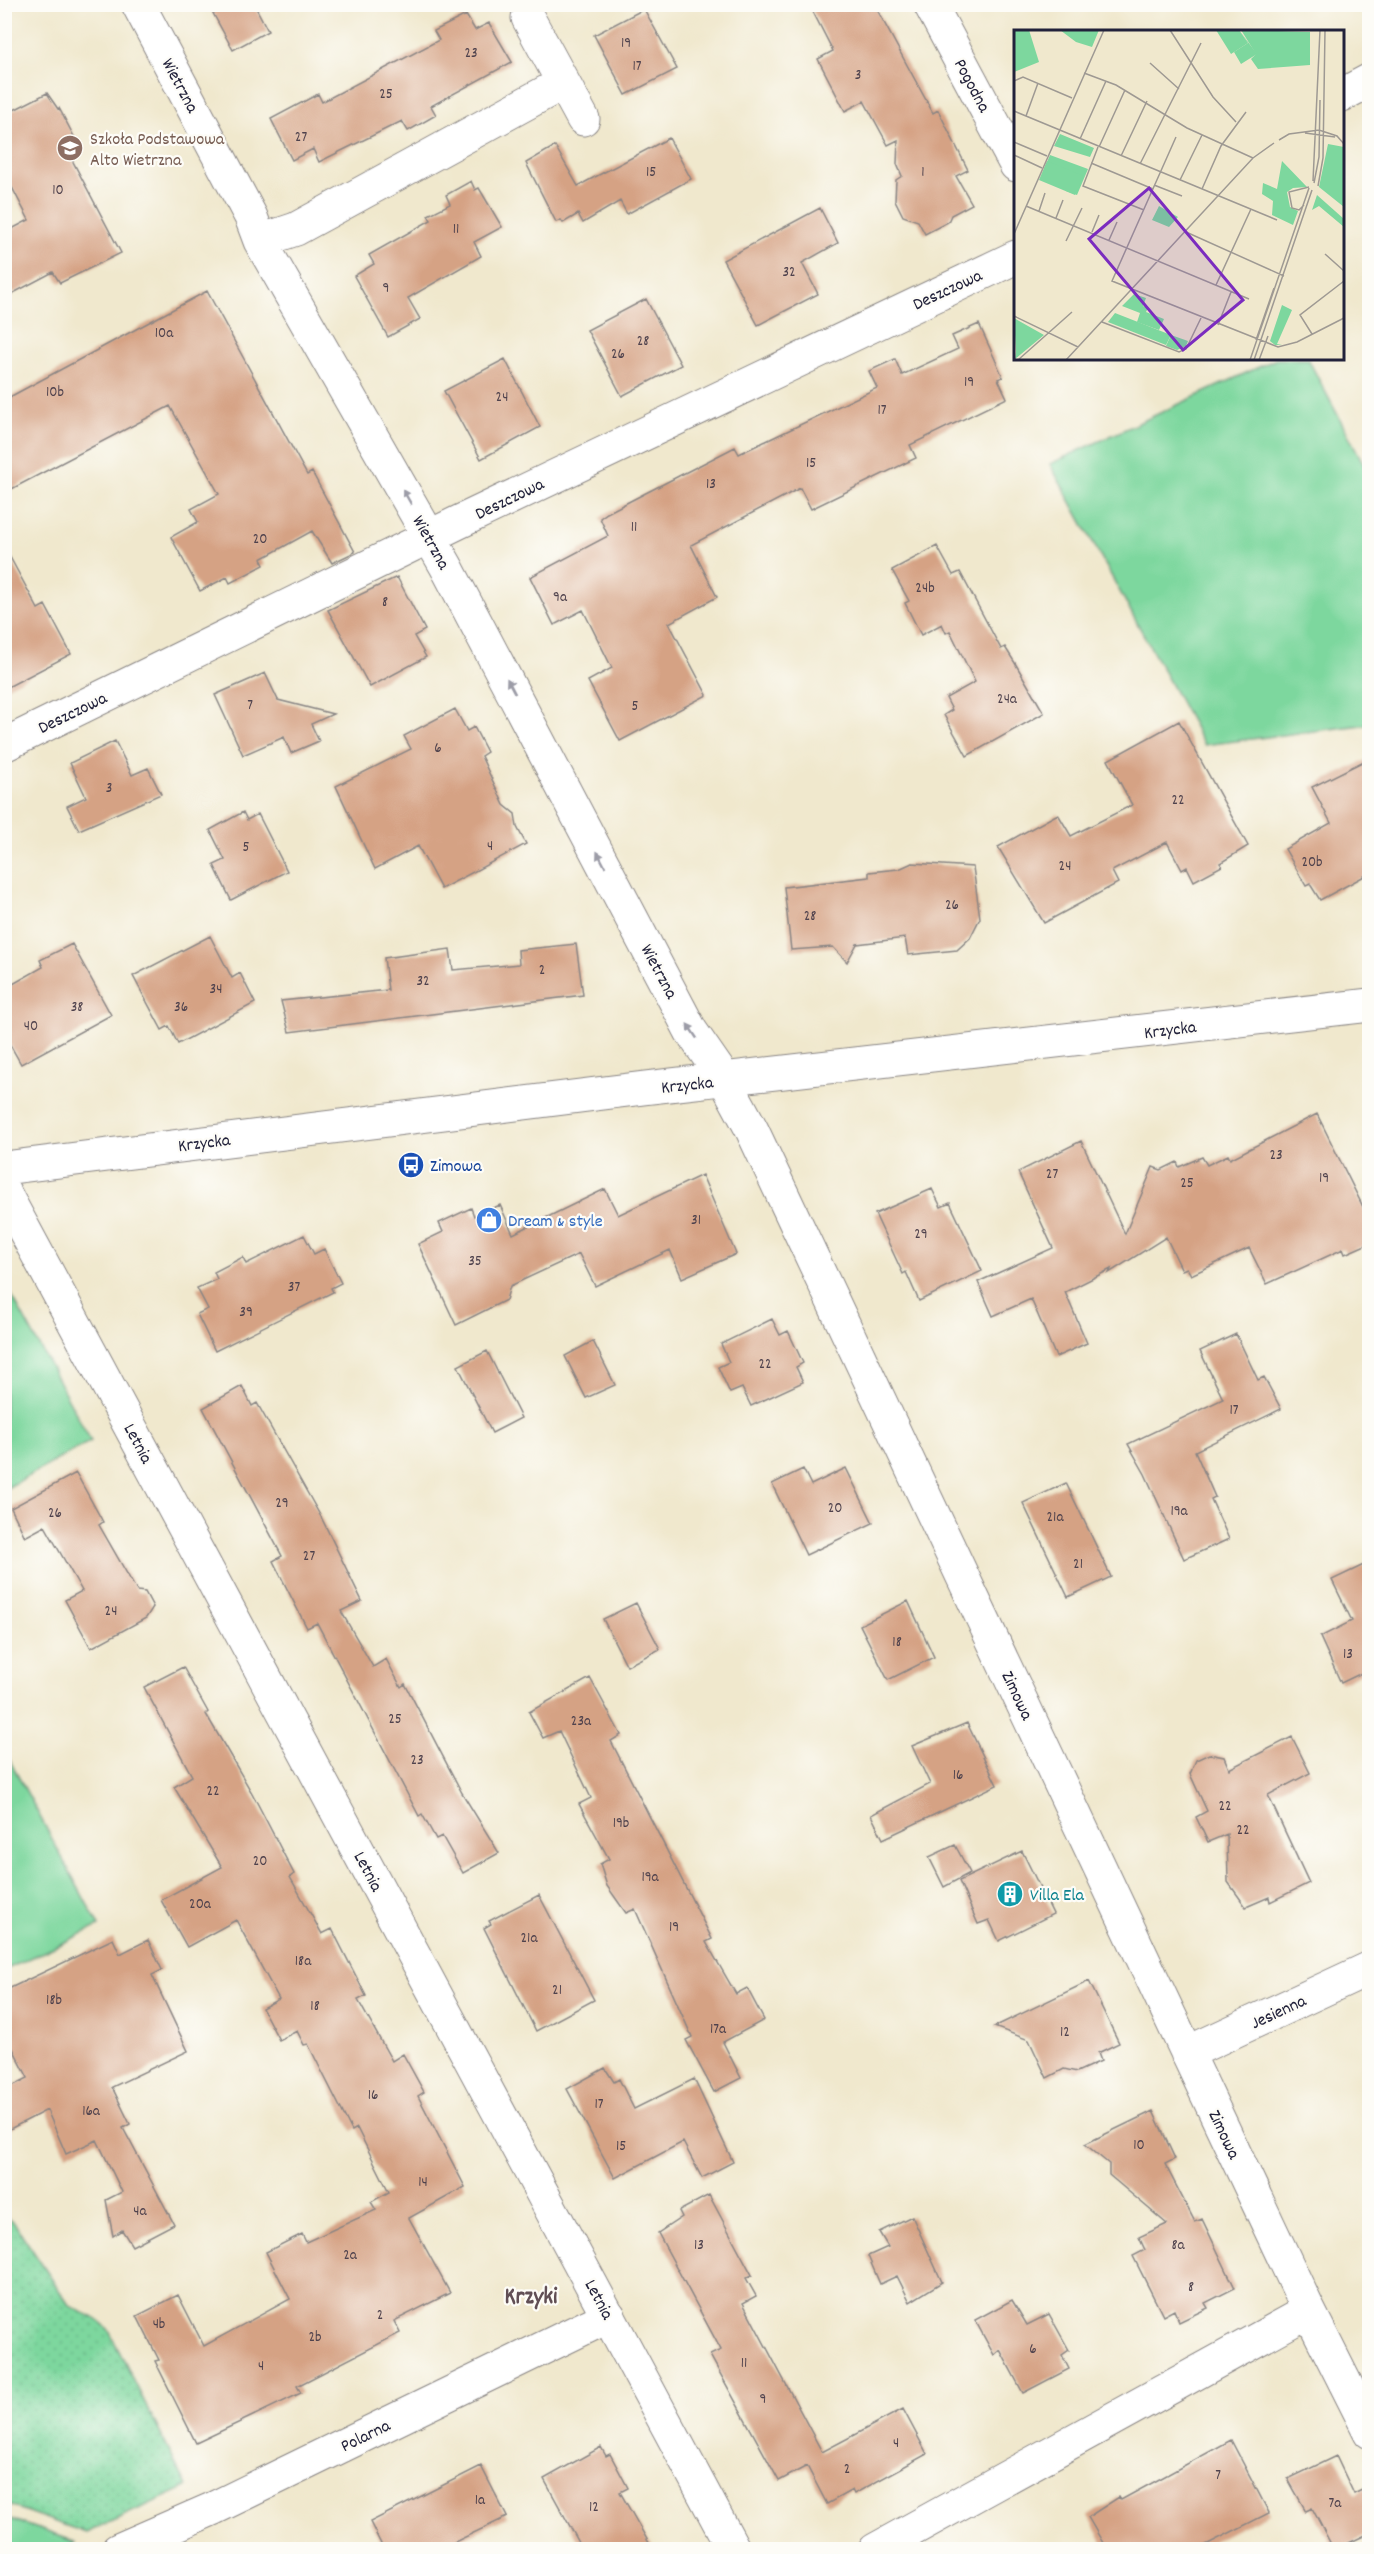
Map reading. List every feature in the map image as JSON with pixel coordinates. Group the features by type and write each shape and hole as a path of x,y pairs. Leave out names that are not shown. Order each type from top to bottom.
{"street":[{"name":"Wietrzna","path":"138,4 260,240 430,536 691,1031 725,1080"},
{"name":"Pogodna","path":"930,4 1014,161"},
{"path":"528,18 583,120"},
{"path":"1344,94 1370,80"},
{"path":"260,240 296,229 563,83"},
{"name":"Deszczowa","path":"4,745 430,536 1014,258"},
{"name":"Krzycka","path":"4,1168 725,1080 1370,1005"},
{"name":"Zimowa","path":"725,1080 777,1183 1309,2311 1370,2432"},
{"name":"Letnia","path":"4,1192 734,2550"},
{"name":"Jesienna","path":"1187,2054 1370,1968"},
{"path":"875,2550 1309,2311"},
{"name":"Polarna","path":"118,2550 223,2504 609,2316"}],"green space":[{"path":"1274,360 1309,360 1369,474 1370,581 1367,587 1370,592 1369,724 1204,745 1050,464"},
{"path":"5,1283 91,1441 4,1489"},
{"path":"4,1750 99,1926 5,1970 4,1970"},
{"path":"5,2217 15,2224 69,2305 94,2318 108,2329 187,2487 86,2533 5,2504"},
{"path":"4,2517 75,2542 66,2549 5,2547"}],"building":[{"path":"208,4 254,4 268,31 233,50"},
{"path":"809,4 874,4 933,113 938,110 968,170 956,176 972,204 951,215 948,222 925,234 918,221 903,216 895,200 896,180 902,176 897,164 898,140 888,145 864,101 845,111 818,59 833,51"},
{"path":"644,9 677,69 626,95 594,35"},
{"path":"466,15 475,30 489,23 512,62 431,106 436,115 408,131 402,121 319,162 313,149 292,160 271,119 318,94 322,102 439,40 434,31"},
{"path":"47,93 59,108 81,150 70,156 121,253 60,283 53,272 4,298 4,233 29,220 4,172 4,115"},
{"path":"669,138 691,179 627,214 620,201 583,223 578,214 563,223 561,220 556,222 526,163 555,146 578,186"},
{"path":"471,181 475,190 479,188 502,227 474,242 481,256 408,298 420,319 388,337 354,276 374,264 369,255 431,220 428,215 450,204 446,195"},
{"path":"820,208 838,243 802,263 818,294 758,325 723,260"},
{"path":"207,291 307,475 312,472 355,552 332,563 312,531 261,559 264,565 230,583 227,577 200,591 171,537 198,522 191,509 219,494 170,406 4,493 4,400"},
{"path":"646,299 681,365 622,396 587,330"},
{"path":"979,324 1003,377 998,379 1007,398 910,445 916,458 811,509 800,488 691,545 717,597 669,623 707,695 620,741 588,681 612,668 583,610 554,625 530,577 608,536 600,518 607,513 735,447 739,454 877,388 869,371 895,359 902,375 958,349 952,336"},
{"path":"505,359 540,427 481,459 444,391"},
{"path":"4,546 38,609 45,605 71,654 4,689"},
{"path":"937,546 953,575 960,572 1001,649 1005,647 1044,713 967,756 944,715 952,710 946,698 975,682 950,631 946,633 942,624 921,635 905,603 909,601 892,570"},
{"path":"397,577 425,630 414,636 426,657 370,687 328,610"},
{"path":"265,673 278,700 333,714 311,724 319,741 291,753 284,737 243,755 215,695"},
{"path":"455,709 467,731 474,727 487,752 481,756 504,805 515,814 517,827 526,844 441,889 418,846 375,869 336,786 411,749 404,736"},
{"path":"1179,721 1248,846 1220,863 1222,866 1194,881 1187,867 1182,870 1167,842 1112,871 1118,883 1044,923 998,847 1058,814 1071,836 1132,805 1108,760"},
{"path":"115,741 132,775 148,768 161,794 79,830 67,806 86,797 70,763"},
{"path":"1370,758 1370,873 1320,900 1310,884 1306,886 1285,849 1331,823 1312,787"},
{"path":"243,812 247,820 258,814 287,871 231,900 214,865 225,860 210,830"},
{"path":"912,863 973,867 980,918 970,938 957,950 908,955 905,938 857,944 847,962 833,947 791,950 784,887 869,877 869,872 899,869"},
{"path":"210,936 232,978 240,973 255,1003 178,1044 169,1026 162,1030 133,976"},
{"path":"72,944 111,1015 21,1064 4,1034 4,989 43,967 40,960"},
{"path":"576,944 583,995 289,1032 281,1001 388,990 384,958 450,949 453,970 519,964 518,950"},
{"path":"1317,1114 1370,1221 1370,1243 1345,1254 1343,1249 1267,1284 1249,1248 1191,1275 1187,1268 1182,1270 1166,1237 1109,1273 1111,1269 1065,1292 1087,1343 1056,1357 1031,1299 993,1316 978,1282 1053,1248 1018,1172 1081,1141 1125,1234 1153,1167 1161,1170 1177,1162 1179,1167 1202,1157 1207,1165 1228,1155 1230,1159"},
{"path":"702,1175 736,1254 682,1278 670,1250 595,1286 579,1254 510,1286 506,1300 456,1325 418,1244 443,1232 439,1223 471,1208 474,1216 500,1205 513,1234 605,1189 618,1215"},
{"path":"932,1189 941,1207 950,1203 982,1271 919,1301 906,1272 903,1274 875,1214"},
{"path":"304,1235 314,1254 324,1249 341,1283 331,1288 333,1292 215,1351 197,1314 208,1309 197,1288 217,1279 214,1272 243,1257 246,1264"},
{"path":"772,1319 780,1335 788,1331 803,1363 796,1367 803,1382 751,1406 742,1388 730,1393 718,1367 729,1362 721,1344"},
{"path":"1236,1334 1258,1380 1264,1377 1281,1409 1195,1451 1215,1497 1211,1499 1229,1539 1184,1559 1145,1474 1128,1444 1223,1399 1200,1351"},
{"path":"593,1341 615,1385 586,1398 565,1356"},
{"path":"487,1351 521,1418 492,1433 458,1366"},
{"path":"242,1386 252,1406 257,1403 321,1517 362,1601 341,1611 373,1667 386,1659 401,1687 405,1684 462,1793 499,1853 463,1873 442,1836 436,1839 422,1814 419,1816 317,1623 307,1628 273,1561 282,1556 203,1408"},
{"path":"846,1468 873,1523 806,1555 772,1484 803,1469 811,1485"},
{"path":"76,1473 103,1522 99,1525 137,1591 145,1592 153,1607 146,1618 91,1648 65,1600 82,1591 45,1526 25,1537 11,1508"},
{"path":"1066,1483 1111,1577 1068,1597 1023,1503"},
{"path":"1370,1562 1370,1669 1341,1683 1320,1637 1352,1621 1332,1580"},
{"path":"908,1601 934,1657 888,1680 860,1625"},
{"path":"636,1603 660,1649 627,1666 603,1619"},
{"path":"183,1667 208,1712 206,1714 252,1793 294,1874 290,1877 322,1934 332,1929 366,1996 358,2000 392,2061 403,2054 424,2092 418,2096 465,2187 409,2218 450,2293 394,2321 400,2333 297,2386 301,2393 196,2443 155,2361 159,2360 137,2316 178,2295 204,2346 290,2299 266,2252 302,2234 306,2242 376,2210 371,2202 389,2192 357,2128 352,2131 308,2044 304,2045 297,2031 279,2040 262,2008 279,1999 236,1920 187,1947 161,1900 222,1867 174,1787 192,1776 144,1687"},
{"path":"590,1678 621,1735 611,1741 712,1939 706,1942 736,1994 747,1988 764,2020 723,2042 741,2078 714,2092 686,2040 692,2037 635,1909 626,1913 607,1886 600,1864 609,1859 579,1804 591,1798 559,1731 543,1738 529,1712"},
{"path":"967,1723 997,1785 883,1839 871,1815 930,1784 912,1746"},
{"path":"1292,1737 1310,1773 1268,1795 1309,1883 1270,1902 1269,1897 1246,1907 1228,1882 1227,1834 1208,1842 1196,1817 1207,1811 1190,1774 1196,1760 1209,1754 1224,1757 1229,1769"},
{"path":"955,1845 970,1873 944,1887 929,1857"},
{"name":"Villa Ela","path":"1022,1851 1053,1914 999,1941 989,1920 978,1924 959,1881"},
{"path":"539,1895 594,2000 536,2031 484,1928 491,1924 489,1921"},
{"path":"113,1939 120,1954 148,1940 162,1970 152,1975 188,2051 112,2087 130,2124 123,2128 174,2224 132,2246 122,2230 113,2236 106,2200 122,2192 97,2140 66,2154 47,2110 4,2132 4,2090 28,2078 4,2031 4,1991"},
{"path":"1089,1981 1119,2043 1098,2053 1101,2061 1077,2072 1064,2069 1047,2078 1029,2040 994,2027"},
{"path":"605,2068 614,2082 619,2079 634,2109 694,2079 733,2162 702,2178 683,2142 615,2178 567,2089"},
{"path":"1153,2111 1175,2159 1165,2164 1195,2222 1202,2219 1235,2288 1205,2303 1208,2308 1179,2322 1174,2310 1163,2316 1133,2256 1145,2250 1139,2237 1167,2224 1109,2175 1109,2164 1085,2144"},
{"path":"709,2195 752,2275 746,2278 756,2296 743,2303 822,2452 903,2409 927,2454 854,2494 852,2490 827,2504 807,2466 779,2481 710,2355 721,2350 658,2233 682,2217 679,2211"},
{"path":"912,2216 942,2282 910,2302 897,2276 880,2284 868,2256 888,2247 879,2232"},
{"path":"1012,2300 1027,2325 1049,2314 1069,2350 1062,2355 1069,2369 1023,2393 1000,2350 994,2355 975,2320"},
{"path":"1231,2440 1269,2513 1196,2550 1107,2550 1088,2517 1119,2497 1121,2500"},
{"path":"601,2447 606,2456 610,2454 628,2488 620,2492 653,2550 583,2550 544,2479"},
{"path":"1336,2456 1354,2494 1370,2486 1370,2533 1334,2550 1312,2508 1306,2511 1288,2479"},
{"path":"481,2466 507,2517 438,2550 384,2550 370,2522"}],"place":[{"name":"Szkoła Podstawowa Alto Wietrzna","path":"70,148"},
{"name":"Zimowa","path":"411,1165"},
{"name":"Dream & style","path":"489,1220"},
{"name":"Villa Ela","path":"1010,1894"}],"district":[{"name":"Krzyki","path":"531,2295"}]}
